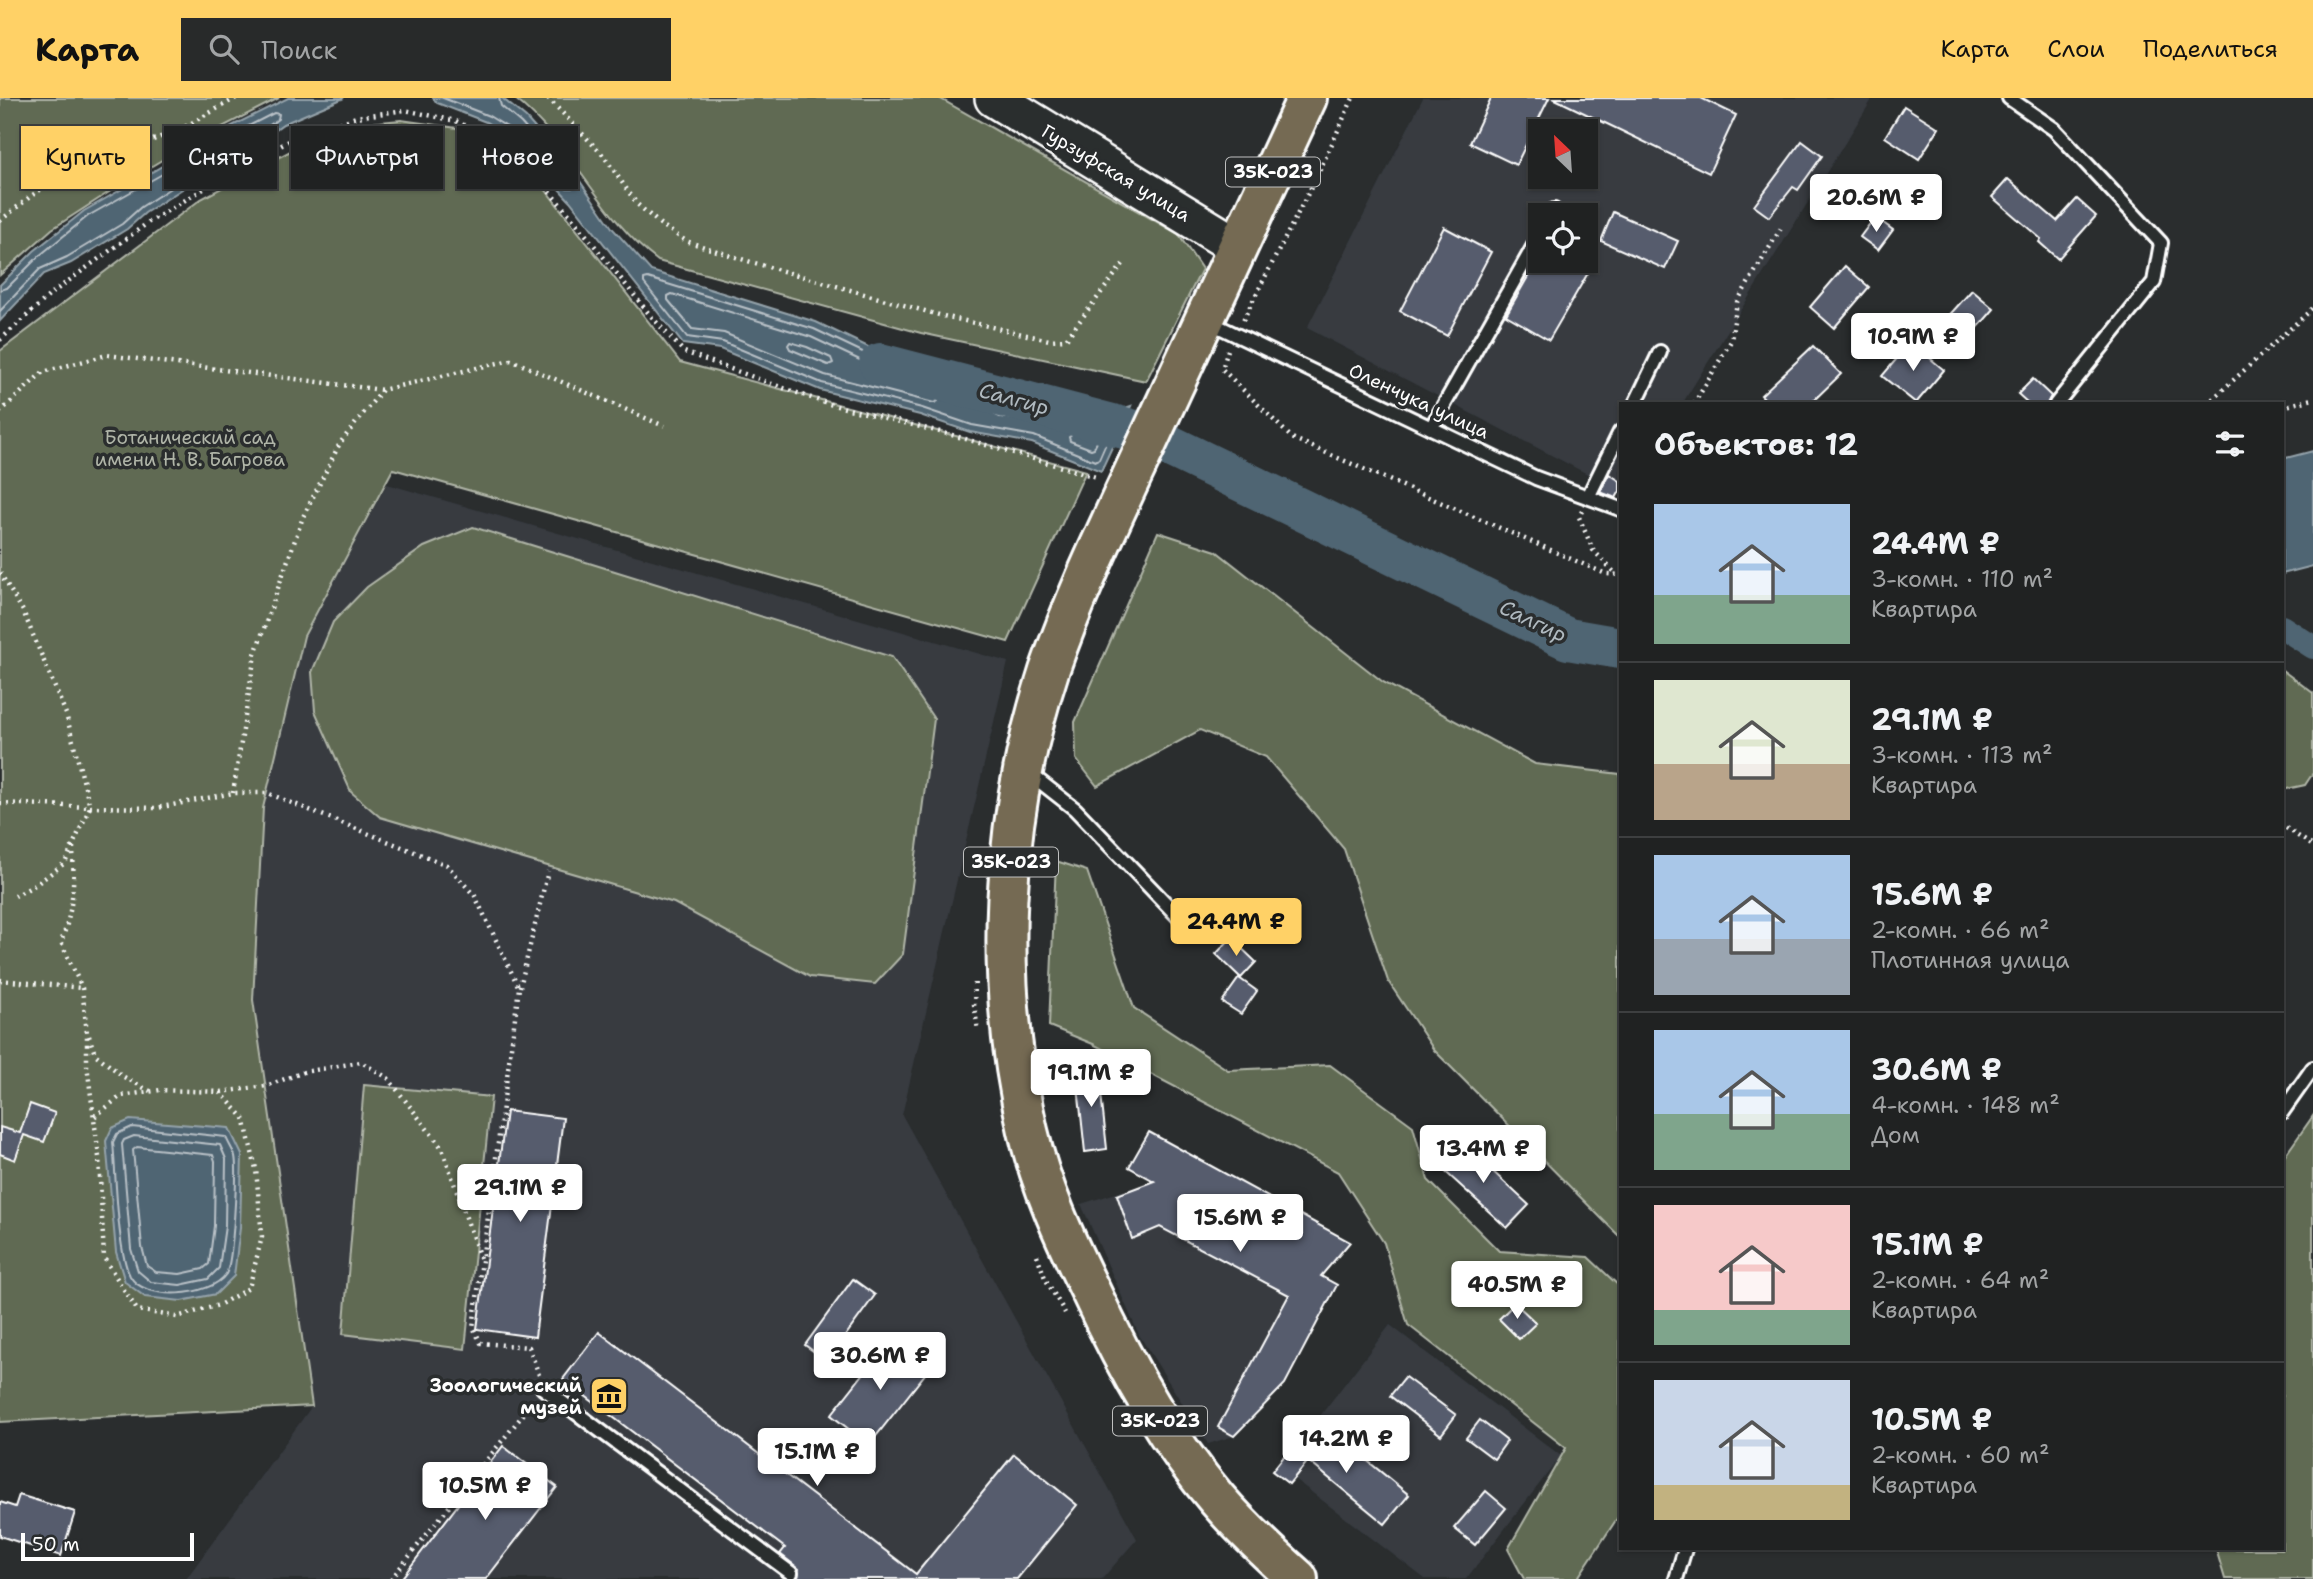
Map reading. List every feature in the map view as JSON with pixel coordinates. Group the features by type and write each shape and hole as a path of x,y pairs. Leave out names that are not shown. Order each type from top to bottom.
{"main road":[{"name":"Гурзуфская улица","path":"994,98 1238,247"},
{"name":"35К-023","path":"1298,1579 1217,1499 1164,1429 1114,1342 1050,1244 1045,1188 1028,1132 1008,1004 1006,921 1012,848 1023,769 1050,670 1083,586 1109,496 1163,409 1223,334 1238,247 1307,98"}],"lane":[{"path":"2009,98 2054,129 2161,243 2154,282 2058,402"},
{"path":"1431,428 1528,255"},
{"name":"Оленчука улица","path":"1223,334 1536,478 1619,509"},
{"path":"1635,402 1660,352"},
{"path":"1588,496 1619,434"},
{"path":"1023,769 1075,809 1195,934"},
{"path":"2284,1109 2313,1068"},
{"path":"543,1388 791,1573"},
{"path":"1676,1579 1685,1550"}],"path":[{"path":"0,221 64,174 178,130 236,98"},
{"path":"548,98 603,155 637,204 660,224 686,241 763,265 939,315 1049,340 1066,339 1123,264"},
{"path":"1353,98 1317,176 1223,334 1222,369 1292,438 1606,574 1619,575"},
{"path":"0,340 52,293 128,237 225,176 291,140 356,117 404,110 456,121 512,150 684,352 825,403 952,435 1102,478 1109,496"},
{"path":"1695,402 1731,341 1737,302 1781,228"},
{"path":"2209,402 2313,308"},
{"path":"0,412 43,372 107,355 382,390 511,359 664,426"},
{"path":"233,793 255,653 303,517 340,443 382,390"},
{"path":"2284,406 2313,399"},
{"path":"1588,496 1580,517 1583,530 1593,550 1619,575"},
{"path":"0,573 23,611 66,714 90,807 65,863 15,896"},
{"path":"0,803 157,808 233,793 267,793 447,865 475,896 519,988"},
{"path":"2286,828 2313,846"},
{"path":"73,847 71,916 61,942 82,988 88,1033 87,1065 99,1157 104,1258 137,1310 177,1317 219,1305 248,1288 262,1237 256,1169 244,1118 220,1092"},
{"path":"391,1579 543,1388 529,1347 481,1343 473,1327 519,988 548,871"},
{"path":"976,978 974,1004 980,1042"},
{"path":"0,980 82,988"},
{"path":"88,1033 95,1054 124,1077 151,1091"},
{"path":"94,1117 121,1096 151,1091 220,1092 266,1086 304,1072 361,1062 388,1078 442,1148 482,1262"},
{"path":"1050,1244 1045,1278 1070,1324"}],"shaded area":[{"path":"1423,98 1873,98 1683,402 1619,402 1619,490 1307,328"},
{"path":"387,484 1008,662 902,1115 1137,1539 1102,1579 186,1579 312,1406 253,1000 263,808 304,636"},
{"path":"1152,1182 1337,1285 1285,1384 1234,1436 1208,1444 1139,1335 1081,1204"},
{"path":"1390,1325 1561,1456 1466,1579 1425,1579 1280,1468"}],"green space":[{"path":"0,98 279,98 224,126 164,126 164,159 150,167 150,126 21,126 21,189 114,189 52,229 0,275"},
{"path":"514,98 939,98 1178,234 1202,269 1146,381 921,333 658,261 619,224 578,169 578,126 544,126"},
{"name":"Ботанический сад имени Н. В. Багрова","path":"401,120 443,126 346,126"},
{"name":"Ботанический сад имени Н. В. Багрова","path":"443,126 457,128 457,189 545,189 680,362 1086,471 1008,642 393,469 304,636 263,808 253,1000 312,1406 0,1422 0,351 201,199 220,189 277,189 277,158 291,151 291,189 443,189"},
{"path":"473,527 892,657 934,719 903,954 875,984 810,977 674,903 380,817 351,792 315,711 312,672 333,622 367,587 424,547"},
{"path":"1158,532 1216,551 1383,682 1535,764 1619,774 1619,1236 1434,1050 1388,981 1344,849 1266,757 1200,730 1097,786 1076,759 1075,722"},
{"path":"2284,671 2313,693 2313,773 2305,785 2284,790"},
{"path":"1056,861 1087,871 1134,1008 1228,1070 1330,1065 1413,1126 1428,1180 1499,1251 1588,1257 1619,1286 1619,1516 1577,1579 1524,1579 1508,1549 1566,1448 1408,1325 1384,1243 1338,1172 1093,1044 1049,1026"},
{"path":"364,1085 491,1097 465,1349 343,1334"},
{"path":"2313,1116 2313,1579 2225,1579 2216,1550 2284,1550 2284,1157"}],"water":[{"path":"288,98 344,98 277,128 277,126 232,126"},
{"path":"433,98 502,98 533,126 492,126 437,103"},
{"path":"164,165 164,189 182,189 145,213 127,229 71,263 44,274 0,321 0,285 34,251 84,211 122,189 150,189 150,173"},
{"path":"578,178 613,229 651,271 816,322 1002,411 1088,421 1131,406 1101,471 1032,443 970,432 920,415 820,390 720,349 683,344 559,189 578,189"},
{"path":"2313,451 2313,566 2284,573 2284,458"},
{"path":"130,1120 229,1128 242,1155 240,1228 234,1276 216,1294 181,1301 145,1297 125,1282 116,1252 106,1141 112,1128"}],"building":[{"path":"1491,98 1549,98 1539,119 1528,119 1528,141 1516,165 1470,143"},
{"path":"1553,98 1701,98 1736,115 1709,173"},
{"path":"1904,106 1939,128 1919,159 1885,137"},
{"path":"1802,141 1822,156 1798,190 1793,187 1769,217 1754,206"},
{"path":"2008,179 2057,221 2077,199 2096,216 2058,259 2039,242 2041,239 1992,197"},
{"path":"1613,212 1678,241 1665,269 1601,241"},
{"path":"1875,217 1893,230 1878,250 1860,237"},
{"path":"1444,227 1491,252 1447,336 1400,311"},
{"path":"1845,266 1869,287 1834,328 1810,307"},
{"path":"1530,273 1588,273 1549,340 1506,315"},
{"path":"1972,290 1994,309 1968,339 1945,320"},
{"path":"1911,342 1944,370 1917,402 1882,376"},
{"path":"1813,346 1841,374 1812,402 1768,402 1761,395"},
{"path":"2033,379 2051,396 2048,402 2027,402 2018,394"},
{"path":"1609,474 1619,480 1616,498 1600,492"},
{"path":"1231,938 1256,962 1241,978 1216,954"},
{"path":"1239,978 1257,991 1241,1014 1222,1002"},
{"path":"1098,1066 1107,1149 1085,1152 1076,1068"},
{"path":"30,1104 55,1113 44,1142 24,1135 15,1160 0,1154 0,1127 20,1133"},
{"path":"506,1111 563,1118 535,1337 477,1329"},
{"path":"1149,1132 1350,1242 1321,1276 1337,1285 1285,1384 1234,1436 1218,1427 1289,1295 1160,1227 1132,1239 1117,1195 1154,1181 1129,1167"},
{"path":"1460,1141 1529,1205 1507,1228 1438,1165"},
{"path":"853,1279 875,1295 827,1361 805,1345"},
{"path":"1515,1303 1536,1323 1519,1339 1499,1319"},
{"path":"599,1332 916,1574 1014,1454 1077,1505 1017,1579 797,1579 799,1569 780,1554 785,1548 563,1379"},
{"path":"891,1339 929,1369 869,1445 831,1415"},
{"path":"1405,1377 1456,1415 1441,1435 1390,1396"},
{"path":"1480,1420 1507,1441 1494,1459 1466,1438"},
{"path":"1316,1432 1335,1448 1342,1440 1409,1495 1385,1524 1308,1461 1289,1484 1272,1471 1293,1445 1300,1451"},
{"path":"503,1446 557,1487 486,1579 401,1579"},
{"path":"1486,1491 1506,1508 1475,1545 1454,1528"},
{"path":"19,1495 75,1512 61,1556 0,1536 0,1502 15,1507"}],"waterway":[{"name":"Салгир","path":"880,364 1143,433 1568,639 1619,648"},
{"path":"2284,628 2313,647"}],"place":[{"name":"Зоологический музей","path":"609,1396"}]}
